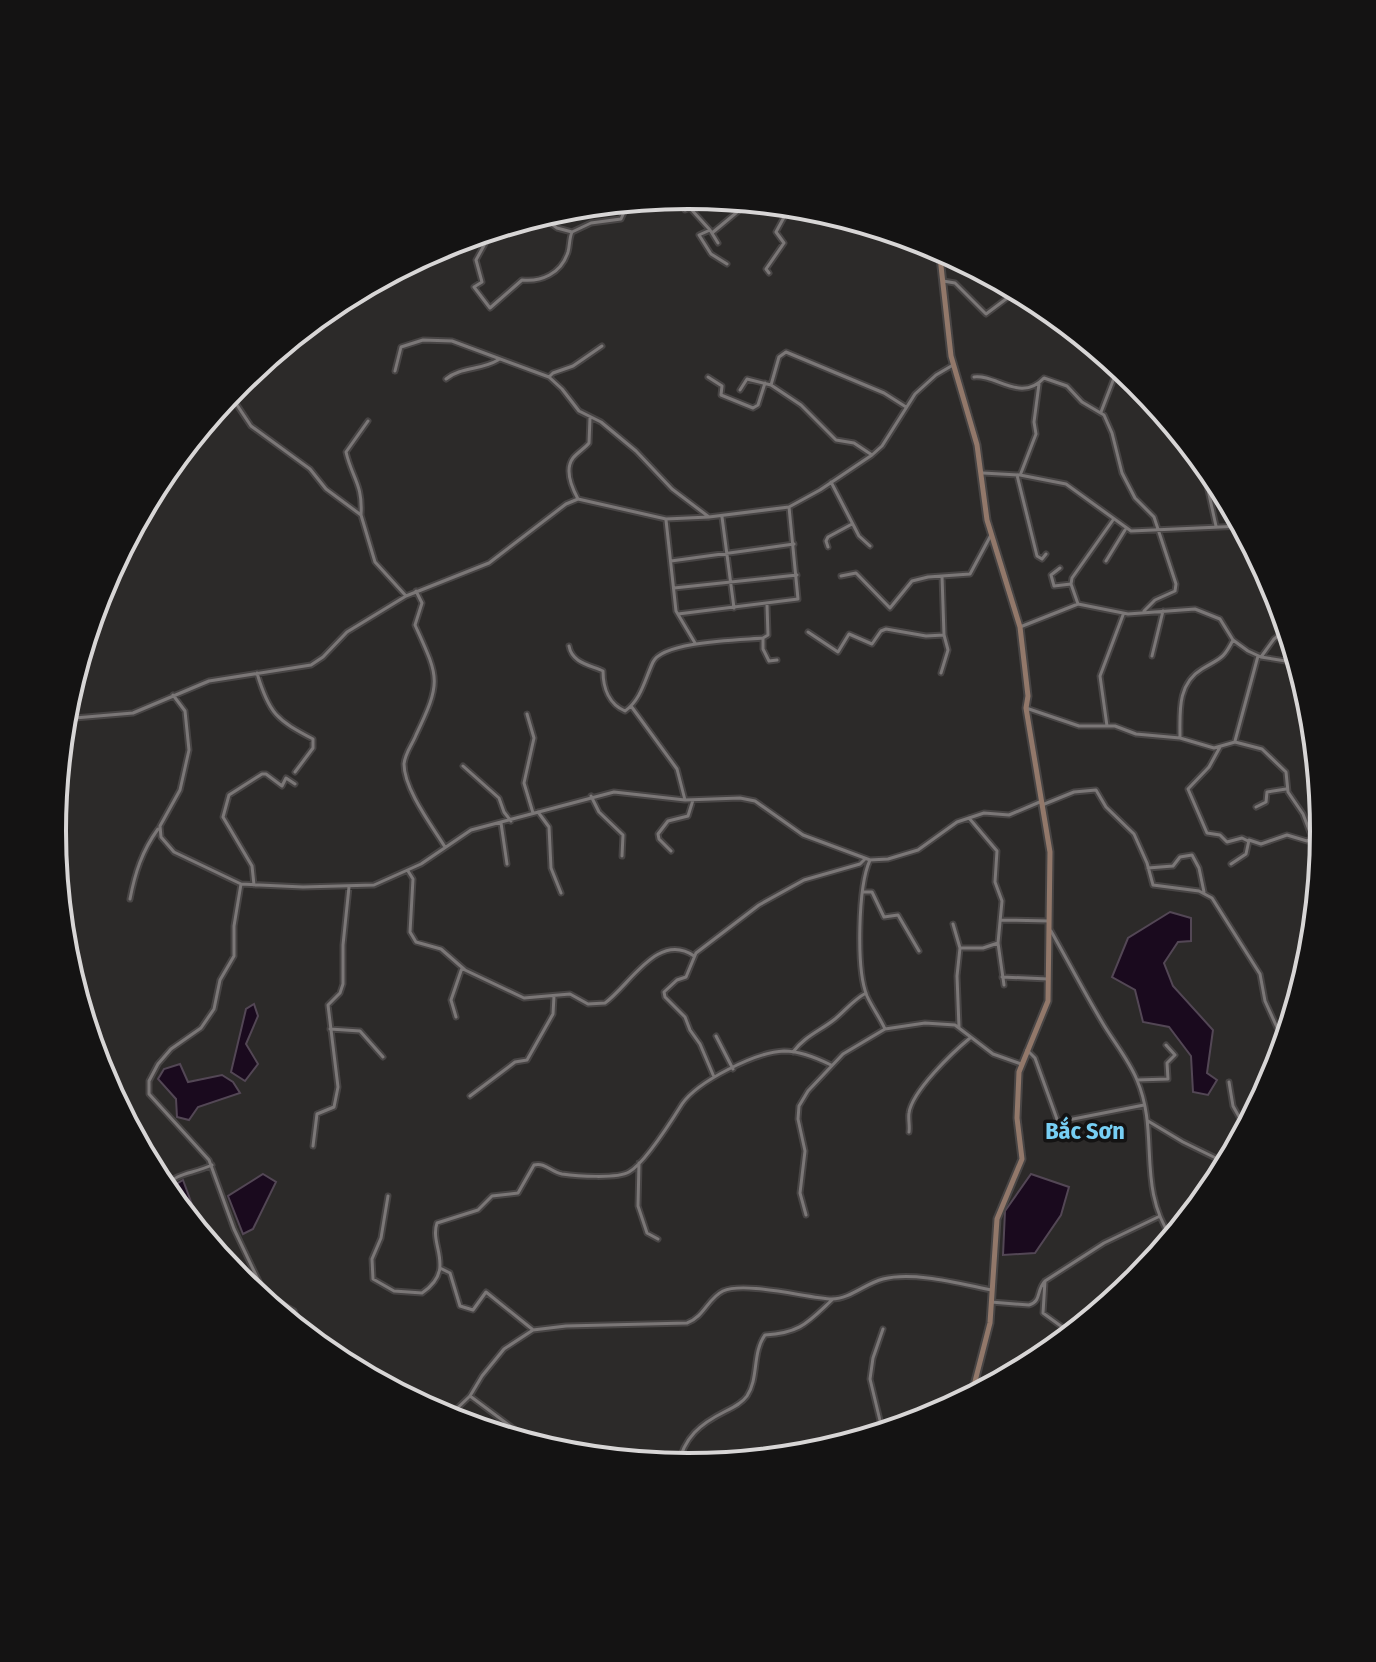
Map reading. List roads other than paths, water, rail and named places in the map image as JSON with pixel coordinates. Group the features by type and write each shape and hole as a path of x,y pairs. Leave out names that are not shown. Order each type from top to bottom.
{"street":[{"path":"691,209 718,243"},
{"path":"727,264 711,254 699,235 711,231 736,211"},
{"path":"552,224 572,232 591,223 621,219 624,212"},
{"path":"769,273 766,269 784,243 776,232 784,217"},
{"path":"485,243 476,260 482,282 474,287 490,308 522,280 533,282 551,275 566,256 572,232"},
{"path":"940,263 953,365 973,427 991,535 1020,627 1028,696 1026,708 1050,852 1048,1006 1021,1064 1016,1092 1022,1159 997,1219 990,1323 975,1383"},
{"path":"942,281 955,283 986,314 1008,298"},
{"path":"395,371 399,349 423,340 452,341 549,377 579,411 601,422 636,451 672,489 709,517"},
{"path":"549,377 573,366 602,346"},
{"path":"771,385 779,357 786,352 884,393 906,407"},
{"path":"446,379 498,360"},
{"path":"77,718 133,713 209,681 311,665 347,632 416,591 489,563 566,504 578,499 666,519 722,516 789,507 872,455 882,446 906,407 929,381 953,365"},
{"path":"708,377 722,386 721,395 753,408 758,405 765,383"},
{"path":"974,377 1023,388 1039,384"},
{"path":"1046,554 1040,560 1037,556 1019,475 1036,434 1034,422 1039,384 1044,378 1067,386 1082,402 1101,412 1112,433 1124,478 1135,498 1152,514 1176,589 1155,600 1144,611"},
{"path":"1101,412 1114,378"},
{"path":"740,390 747,379 771,385 801,405 836,440 854,443 872,455"},
{"path":"236,404 251,426 310,469 326,489 361,515"},
{"path":"578,499 571,484 570,463 589,443 590,418"},
{"path":"368,421 346,452 358,482 361,515 375,562 406,596"},
{"path":"981,473 1019,475 1066,484 1126,529 1136,532 1230,526"},
{"path":"831,482 859,536 870,546"},
{"path":"1208,490 1216,526"},
{"path":"678,614 798,599 789,507"},
{"path":"722,516 734,608"},
{"path":"666,519 678,614 695,643"},
{"path":"1078,604 1071,584 1074,573 1113,520"},
{"path":"828,547 828,537 852,524"},
{"path":"1106,561 1126,529"},
{"path":"841,576 856,573 890,608 912,581 970,574 991,535"},
{"path":"671,561 794,544"},
{"path":"1060,568 1051,575 1054,586 1071,584"},
{"path":"674,588 797,575"},
{"path":"941,673 948,654 944,635 942,576"},
{"path":"416,591 422,603 415,625 431,660 436,682 406,754 404,768 414,796 445,847"},
{"path":"1020,627 1078,604 1124,614 1195,609 1211,614 1224,623 1233,640 1260,656 1286,661"},
{"path":"569,646 573,657 586,666 603,671 604,687 620,709 625,711 646,683 656,657 695,643 763,638 768,635 767,605"},
{"path":"1152,656 1163,611"},
{"path":"1107,726 1100,676 1124,614"},
{"path":"808,632 838,652 849,634 872,644 886,629 926,636 944,635"},
{"path":"1235,742 1260,656 1278,636"},
{"path":"763,638 766,657 771,662 777,660"},
{"path":"1180,738 1180,705 1185,688 1196,674 1223,659 1233,640"},
{"path":"257,673 271,711 287,726 313,739 313,748 295,772"},
{"path":"130,899 144,848 180,790 189,750 185,711 173,695"},
{"path":"631,706 677,769 685,800"},
{"path":"1026,708 1075,725 1118,726 1140,735 1180,738 1214,748 1235,742 1262,749 1272,755 1286,772 1288,788 1310,831"},
{"path":"527,714 534,738 524,783 536,812 549,827 551,868 561,893"},
{"path":"1220,747 1211,765 1188,789 1207,833 1218,834 1227,842 1242,838 1261,844 1287,835 1310,839"},
{"path":"463,766 496,795 511,821"},
{"path":"254,885 252,866 223,817 229,795 262,774 282,786 286,778 295,784"},
{"path":"1256,807 1266,802 1267,792 1288,788"},
{"path":"160,826 161,837 168,848 227,880 254,885 349,887 374,885 408,871 471,830 591,796 620,791 685,800 740,798 755,801 803,835 868,859 888,859 932,843 954,823 969,818 988,813 1009,815 1071,793 1096,790 1108,809 1134,834 1151,883 1156,887 1204,892 1212,898 1260,974 1265,1001 1278,1027"},
{"path":"591,796 598,810 623,835 622,856"},
{"path":"671,851 658,834 668,821 688,816 693,800"},
{"path":"969,818 997,851 995,882 1001,898 998,943 1004,985"},
{"path":"501,823 507,864"},
{"path":"1231,864 1246,854 1248,841"},
{"path":"1148,868 1171,866 1180,857 1192,855 1199,868 1204,892"},
{"path":"868,859 862,892 862,967 866,993 885,1029"},
{"path":"714,1077 685,1017 663,994 677,980 686,977 694,956 711,939 759,905 804,880 868,859"},
{"path":"408,871 413,879 410,936 421,945 441,949 462,968 489,983 527,999 573,995 588,1004 605,1003 656,955 681,950 694,956"},
{"path":"241,884 234,930 234,956 220,980 214,1009 201,1028 164,1056 152,1073 148,1088 151,1100 205,1154 212,1165 242,1248 258,1281"},
{"path":"313,1146 317,1114 334,1107 338,1091 328,1005 340,993 343,984 343,945 349,887"},
{"path":"862,892 872,892 884,917 898,915 919,951"},
{"path":"1000,919 1049,924"},
{"path":"953,924 960,948 957,972 959,1027"},
{"path":"1049,924 1137,1080 1148,1121 1148,1169 1158,1217 1166,1229"},
{"path":"960,948 983,948 998,943"},
{"path":"456,1017 451,1000 462,968"},
{"path":"1002,977 1048,979"},
{"path":"793,1052 803,1038 835,1019 855,999 866,993"},
{"path":"470,1096 515,1062 527,1060 553,1014 554,996"},
{"path":"806,1215 800,1193 805,1151 798,1113 805,1095 843,1054 885,1029 925,1023 952,1024 993,1054 1021,1064"},
{"path":"330,1029 360,1031 383,1057"},
{"path":"716,1036 733,1069"},
{"path":"909,1132 910,1112 926,1082 970,1038"},
{"path":"1137,1080 1168,1079 1167,1063 1175,1055 1166,1045"},
{"path":"1027,1050 1035,1058 1056,1120 1060,1123 1144,1105"},
{"path":"388,1196 381,1238 372,1259 372,1274 375,1282 394,1291 422,1293 431,1286 440,1268 435,1230 437,1223 478,1210 492,1196 518,1193 536,1164 561,1174 627,1173 670,1127 683,1103 714,1077 759,1056 793,1052 831,1065"},
{"path":"1229,1082 1233,1106 1240,1118"},
{"path":"1148,1121 1216,1159"},
{"path":"639,1163 638,1206 647,1233 658,1239"},
{"path":"172,1178 212,1165"},
{"path":"991,1302 1032,1304 1038,1300 1045,1281 1104,1243 1158,1217"},
{"path":"440,1268 450,1273 460,1306 473,1310 486,1292 533,1330"},
{"path":"681,1453 696,1428 736,1406 749,1393 757,1349 765,1335 802,1328 833,1299 892,1277 930,1279 992,1290"},
{"path":"1045,1281 1043,1313 1063,1327"},
{"path":"457,1409 470,1396 504,1349 533,1330 566,1326 687,1323 698,1318 718,1295 727,1290 788,1291 833,1299"},
{"path":"881,1422 870,1374 883,1329"},
{"path":"470,1396 512,1427"}],"district":[{"name":"Bắc Sơn","path":"1085,1131"}]}
